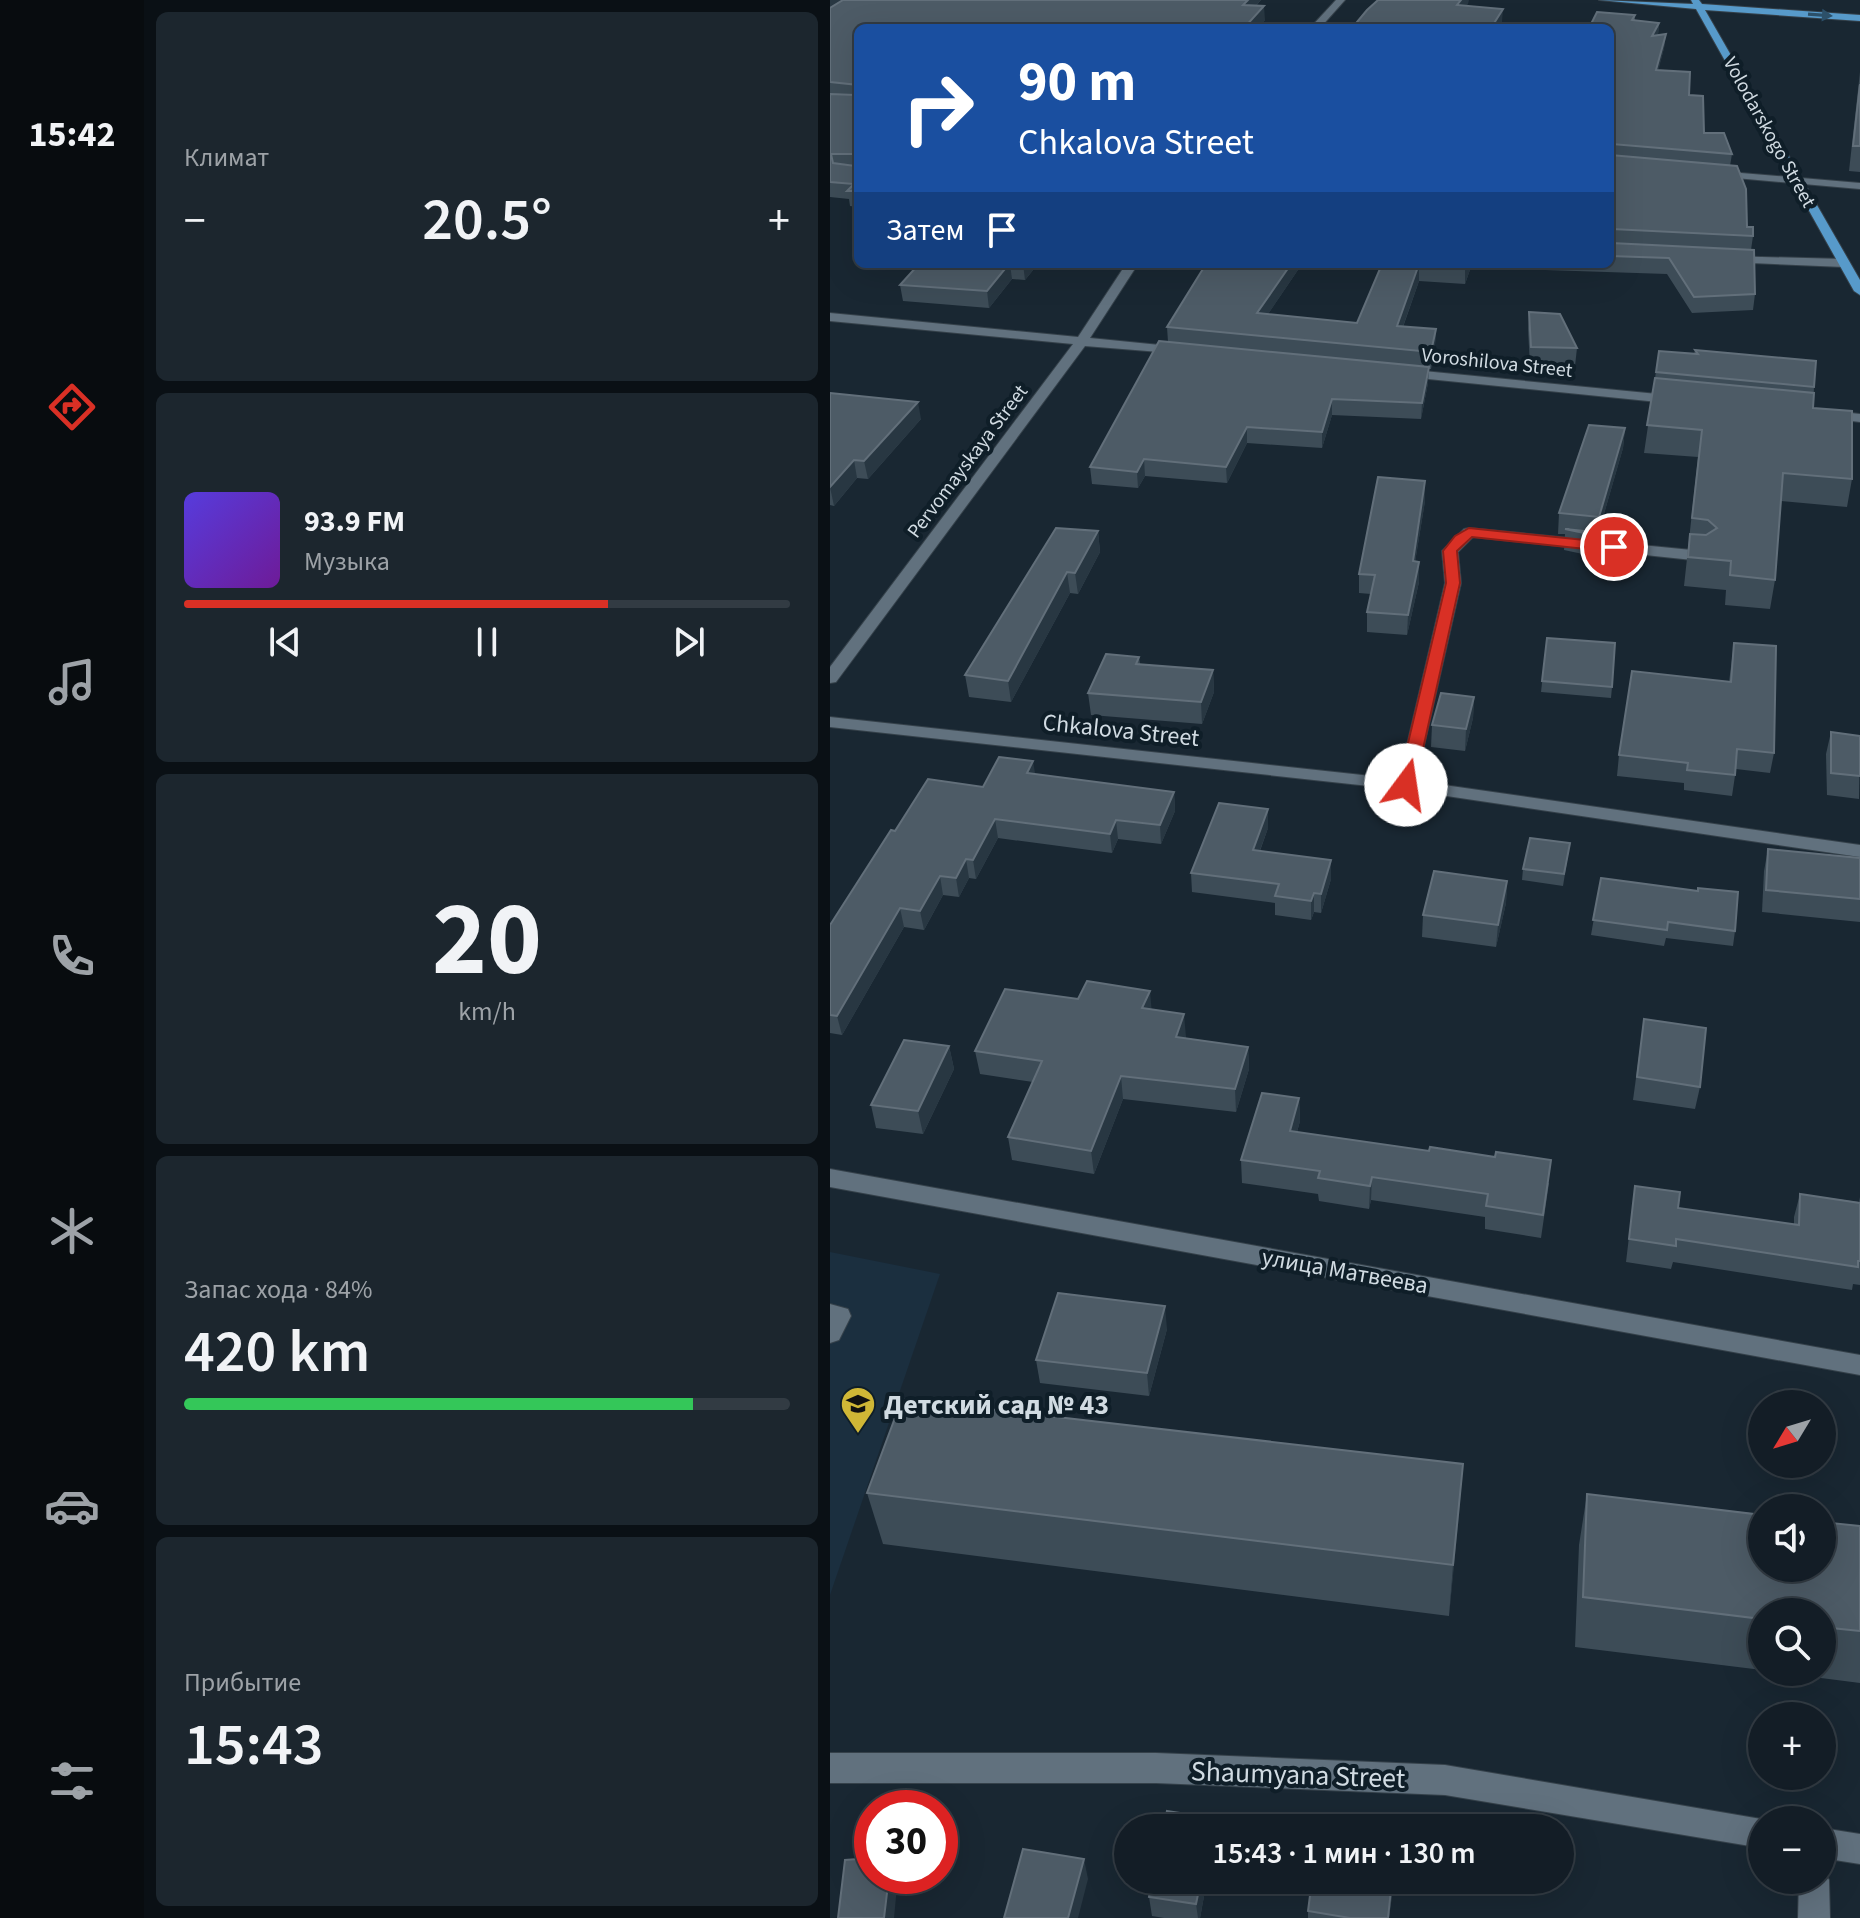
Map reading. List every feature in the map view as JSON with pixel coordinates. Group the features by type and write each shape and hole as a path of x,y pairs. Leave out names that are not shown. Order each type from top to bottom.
{"main road":[{"path":"1603,0 1698,4 1860,18"},
{"name":"Volodarskogo Street","path":"1698,4 1860,291"}],"street":[{"path":"1319,24 1341,0"},
{"path":"1703,173 1860,186"},
{"path":"1718,257 1844,263"},
{"name":"Pervomayskaya Street","path":"830,678 1081,342 1129,268"},
{"path":"830,331 836,317 1193,353"},
{"name":"Voroshilova Street","path":"1383,371 1685,401"},
{"path":"1812,413 1860,418"},
{"path":"1406,785 1453,583 1450,551 1469,532 1702,556"},
{"name":"Chkalova Street","path":"830,722 1406,785 1860,851"},
{"name":"улица Матвеева","path":"831,1179 1860,1365"},
{"path":"830,1314 839,1316 830,1333"},
{"name":"Shaumyana Street","path":"830,1768 1156,1768 1445,1780 1748,1831"},
{"path":"1836,1845 1860,1849"},
{"path":"1814,1894 1814,1918"}],"shaded area":[{"name":"Детский сад № 43","path":"830,1252 940,1274 830,1595"}],"building":[{"path":"843,0 1248,0 1243,5 1264,6 1248,24 854,24 854,85 830,82 830,8"},
{"path":"1378,0 1461,0 1457,5 1503,9 1494,24 1355,24"},
{"path":"1597,12 1635,15 1632,20 1659,23 1652,36 1666,34 1656,70 1690,72 1689,95 1703,96 1704,133 1724,133 1732,154 1614,144 1614,24 1591,24"},
{"path":"1860,84 1860,146 1853,146"},
{"path":"830,94 854,95 854,154 831,154 833,163 854,166 854,184 830,182"},
{"path":"1614,155 1737,166 1746,189 1747,227 1753,227 1753,236 1614,229"},
{"path":"1614,243 1754,250 1755,294 1694,297 1669,258 1614,256"},
{"path":"915,268 1006,268 987,291 900,285"},
{"path":"1204,268 1288,268 1257,313 1357,323 1380,268 1418,268 1397,326 1436,329 1431,352 1167,327"},
{"path":"1529,312 1560,314 1577,348 1531,347"},
{"path":"1159,341 1429,367 1422,403 1332,399 1322,432 1247,427 1226,467 1144,459 1137,472 1090,467"},
{"path":"1695,350 1816,361 1814,387 1656,372 1659,351 1698,354"},
{"path":"1655,378 1814,393 1813,408 1852,411 1852,479 1783,473 1775,580 1730,575 1731,561 1688,557 1690,534 1706,535 1717,528 1708,520 1692,518 1702,430 1647,425"},
{"path":"830,393 918,402 864,461 854,460 830,487"},
{"path":"1589,425 1625,428 1599,517 1559,513"},
{"path":"1378,477 1425,481 1413,561 1419,562 1408,615 1367,612 1375,575 1359,574"},
{"path":"1056,528 1098,531 1075,573 1067,572 1008,681 965,675"},
{"path":"1565,529 1595,532 1594,535"},
{"path":"1547,638 1615,643 1612,687 1542,681"},
{"path":"1734,643 1776,646 1774,753 1737,749 1735,775 1687,770 1688,763 1619,755 1632,671 1731,682"},
{"path":"1106,654 1139,657 1136,664 1213,670 1201,702 1088,693"},
{"path":"1441,693 1474,697 1466,729 1432,725"},
{"path":"1831,732 1860,736 1860,776 1831,773"},
{"path":"999,757 1033,761 1027,773 1174,792 1160,825 1116,820 1110,834 995,819 973,860 966,859 956,878 940,876 920,911 900,908 837,1016 830,1015 830,925 891,830 895,831 928,779 983,787"},
{"path":"1219,803 1268,809 1253,850 1331,860 1321,894 1314,893 1311,901 1275,896 1279,884 1191,873"},
{"path":"1530,838 1570,843 1564,874 1523,869"},
{"path":"1768,849 1860,858 1860,899 1766,890"},
{"path":"1434,871 1507,881 1498,925 1423,915"},
{"path":"1601,878 1698,891 1698,888 1738,892 1735,931 1668,922 1667,930 1593,920"},
{"path":"1087,981 1150,991 1142,1008 1184,1014 1176,1037 1248,1047 1235,1089 1121,1076 1091,1151 1008,1137 1042,1061 975,1051 1005,989 1078,999"},
{"path":"1644,1019 1706,1028 1700,1087 1637,1077"},
{"path":"904,1040 949,1046 918,1111 871,1105"},
{"path":"1262,1093 1299,1098 1290,1131 1429,1151 1430,1147 1495,1157 1496,1152 1551,1160 1543,1215 1486,1206 1488,1194 1372,1177 1370,1186 1318,1178 1320,1171 1241,1160"},
{"path":"1635,1186 1680,1192 1678,1208 1799,1225 1800,1194 1860,1203 1858,1267 1676,1239 1676,1246 1629,1239"},
{"path":"1058,1293 1165,1306 1147,1373 1036,1360"},
{"path":"902,1399 1463,1464 1453,1565 867,1493"},
{"path":"1587,1494 1748,1513 1748,1582 1836,1582 1836,1523 1860,1526 1860,1631 1836,1628 1836,1598 1748,1598 1748,1617 1583,1597"},
{"path":"1023,1849 1084,1859 1068,1918 1004,1918"},
{"path":"854,1859 854,1894 887,1894 884,1918 838,1918 845,1860"},
{"path":"1150,1894 1198,1894 1196,1904 1149,1897"},
{"path":"1310,1894 1391,1894 1388,1918 1350,1918 1308,1911"}],"place":[{"name":"Детский сад № 43","path":"858,1435"}],"route":[{"path":"1406,785 1453,583 1450,551 1460,539 1469,532 1614,547"}]}
